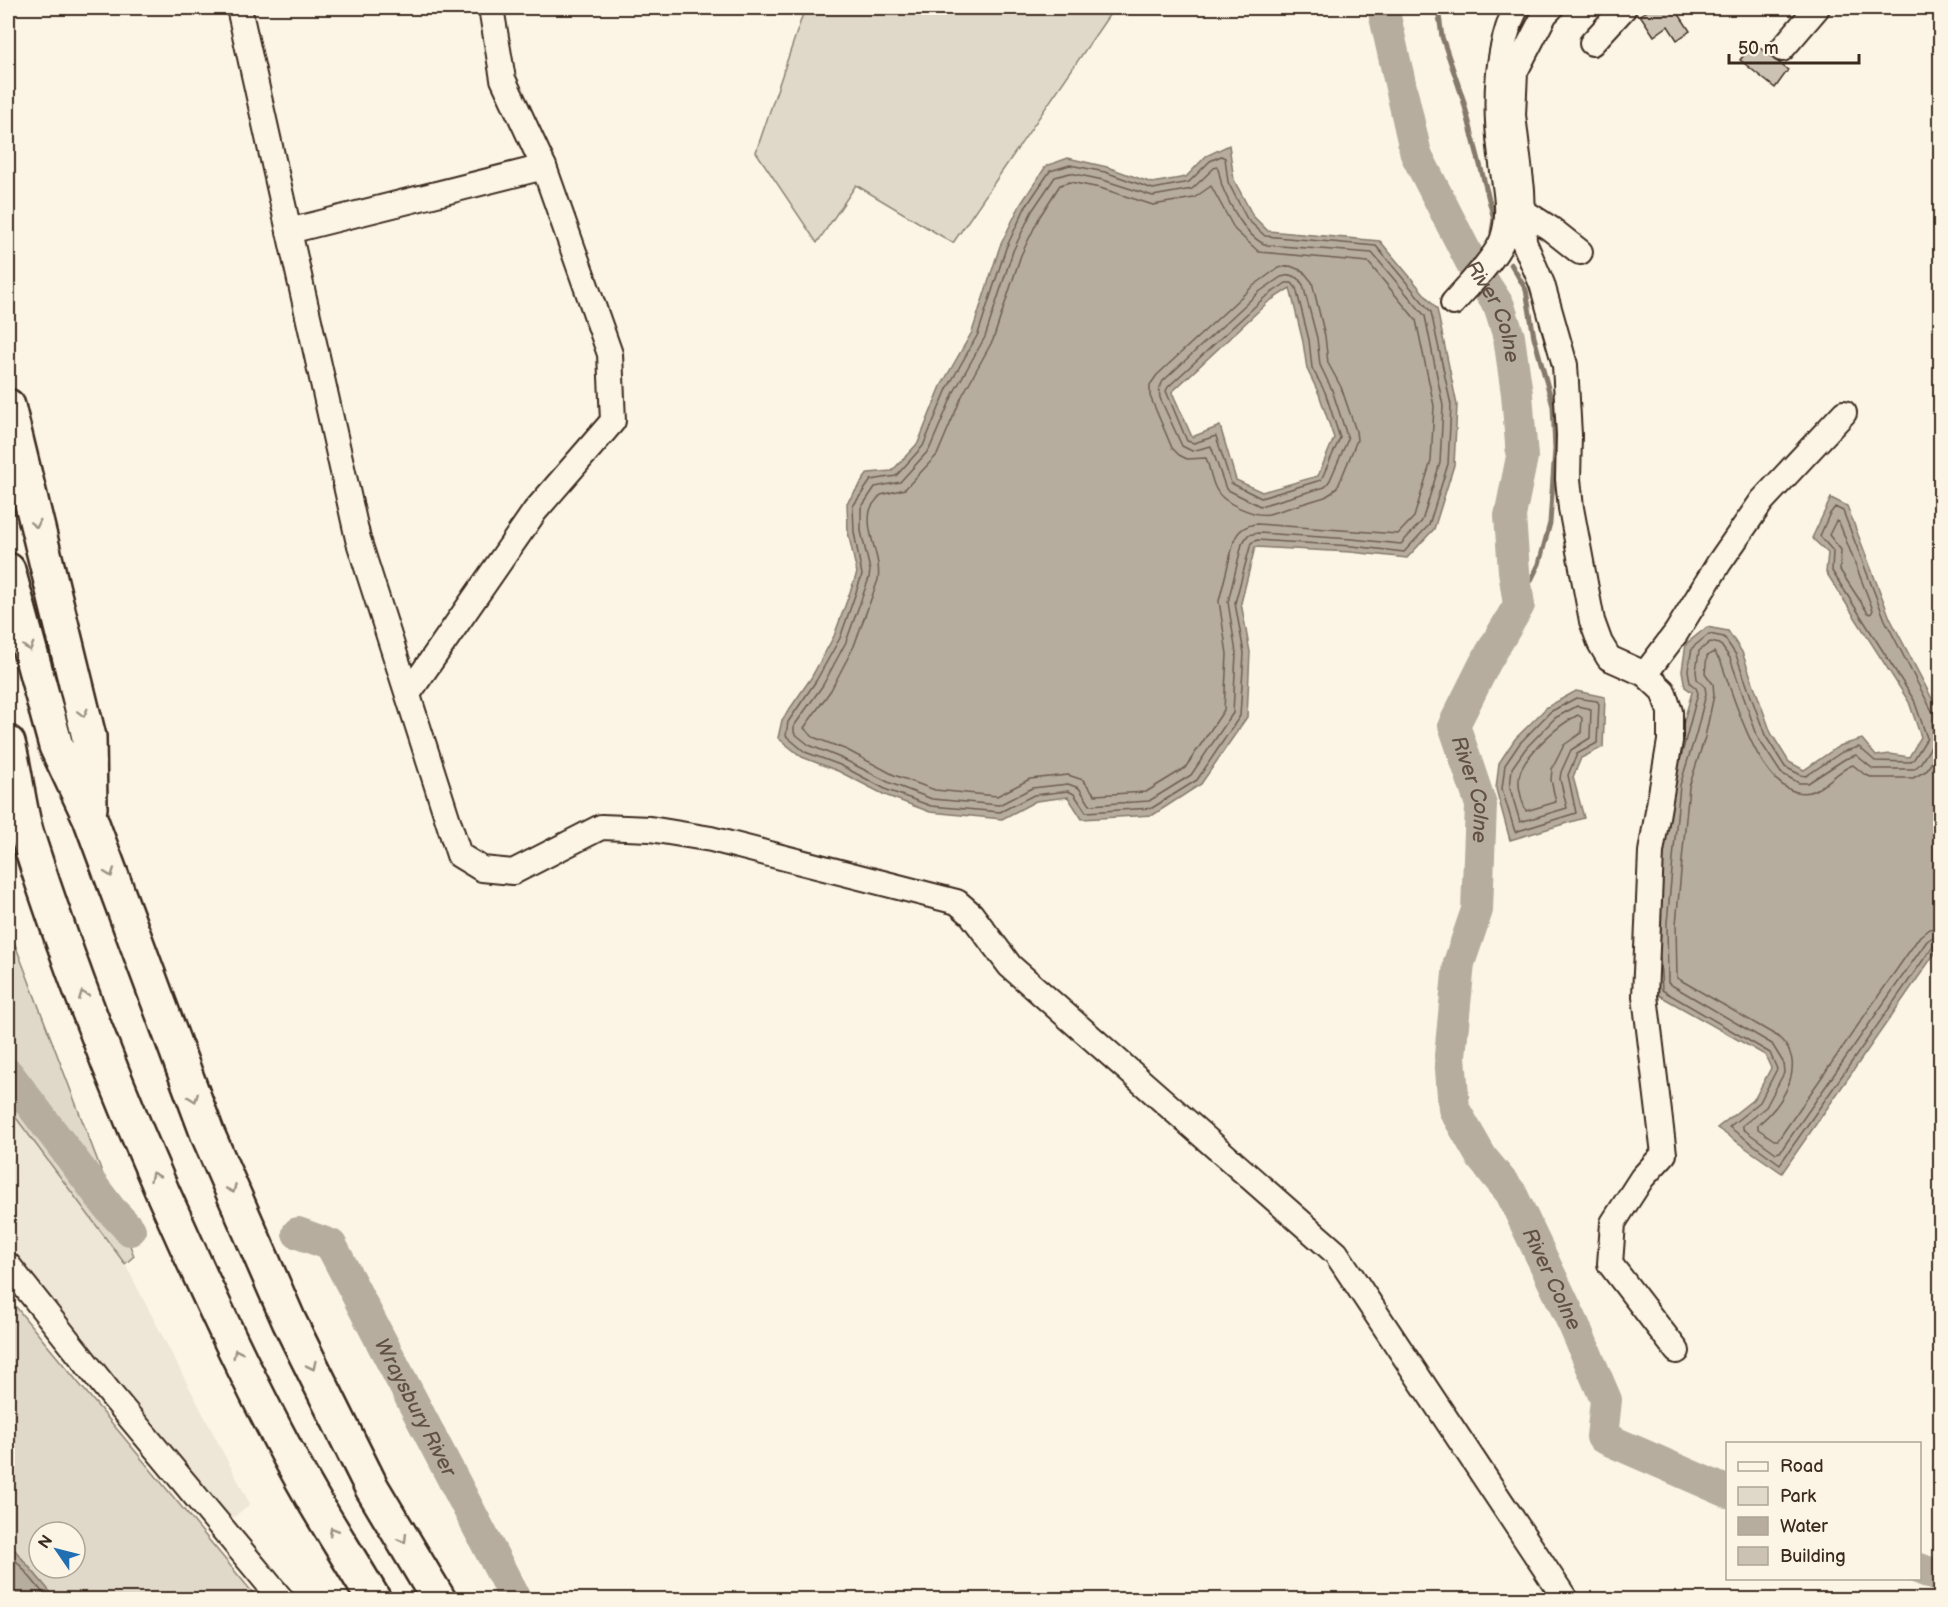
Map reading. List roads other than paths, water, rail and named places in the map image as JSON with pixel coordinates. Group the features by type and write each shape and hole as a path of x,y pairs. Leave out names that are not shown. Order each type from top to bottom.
{"highway":[{"path":"8,406 89,737 90,818"},
{"path":"8,570 56,746 90,818 208,1135 290,1321 372,1488 439,1599"},
{"path":"8,743 15,767 17,819 81,991 150,1165 221,1323 263,1405 313,1498 374,1599"}],"street":[{"path":"239,8 358,539 459,855 482,869 513,872 601,827 650,829 711,839 957,902 971,914 1010,966 1336,1253 1566,1599"},
{"path":"408,694 536,511 613,421 610,354 544,167 503,79 491,8"},
{"path":"1457,298 1496,250 1508,211 1497,111 1500,66 1511,19 1516,8"},
{"path":"1551,8 1545,14 1515,72 1514,115 1522,190 1524,242 1542,284 1566,365 1570,498 1592,621 1600,643 1609,658 1645,674 1663,691 1670,712 1670,741 1651,852 1645,996 1664,1154 1642,1178 1613,1223 1610,1264 1677,1351"},
{"path":"1592,43 1624,8"},
{"path":"1782,48 1824,9"},
{"path":"289,231 544,167"},
{"path":"1522,211 1551,229 1580,252"},
{"path":"1645,674 1676,633 1719,563 1762,501 1844,413"},
{"path":"8,1264 112,1397 282,1599"}],"water":[{"path":"1229,145 1234,180 1253,216 1268,231 1380,241 1437,309 1457,405 1454,465 1434,529 1407,558 1351,552 1255,547 1241,603 1250,652 1247,717 1201,784 1153,815 1082,819 1068,797 1036,801 1002,819 930,812 885,795 838,771 802,757 778,738 782,720 811,678 834,636 857,573 848,532 847,503 868,473 892,471 918,443 941,386 972,332 1000,246 1020,205 1046,166 1068,158 1107,167 1152,183 1186,177 1206,156","holes":["1290,288 1307,369 1319,394 1334,438 1318,476 1262,492 1236,480 1220,426 1192,437 1172,392 1268,302"]},
{"path":"1831,498 1847,506 1890,618 1940,714 1940,946 1782,1173 1717,1128 1755,1098 1771,1068 1765,1055 1655,993 1667,782 1692,692 1685,687 1682,671 1686,644 1707,627 1728,631 1742,652 1771,733 1789,762 1804,770 1839,746 1862,739 1876,756 1890,754 1909,757 1921,737 1909,702 1826,572 1828,553 1812,538"},
{"path":"1576,691 1605,697 1603,747 1581,758 1573,777 1584,818 1510,840 1496,789 1499,763 1515,739 1547,707"},
{"path":"8,1542 27,1565 27,1580 40,1580 56,1599 8,1599"}],"waterway":[{"name":"River Colne","path":"1383,8 1416,154 1473,266 1499,306 1509,337 1517,394 1522,457 1510,516 1519,605 1485,663 1454,725 1481,805 1477,910 1459,963 1450,1056 1454,1109 1482,1158 1511,1193 1574,1325 1606,1400 1602,1437 1726,1491"},
{"path":"1438,8 1442,37 1463,99 1494,219 1492,232"},
{"path":"1511,264 1526,290 1534,337 1553,406 1555,449 1550,523 1539,564 1519,605"},
{"name":"Wraysbury River","path":"8,1074 110,1209 130,1230"},
{"name":"Wraysbury River","path":"298,1233 331,1245 516,1600"},
{"name":"River Colne","path":"1921,1569 1940,1577"}]}
